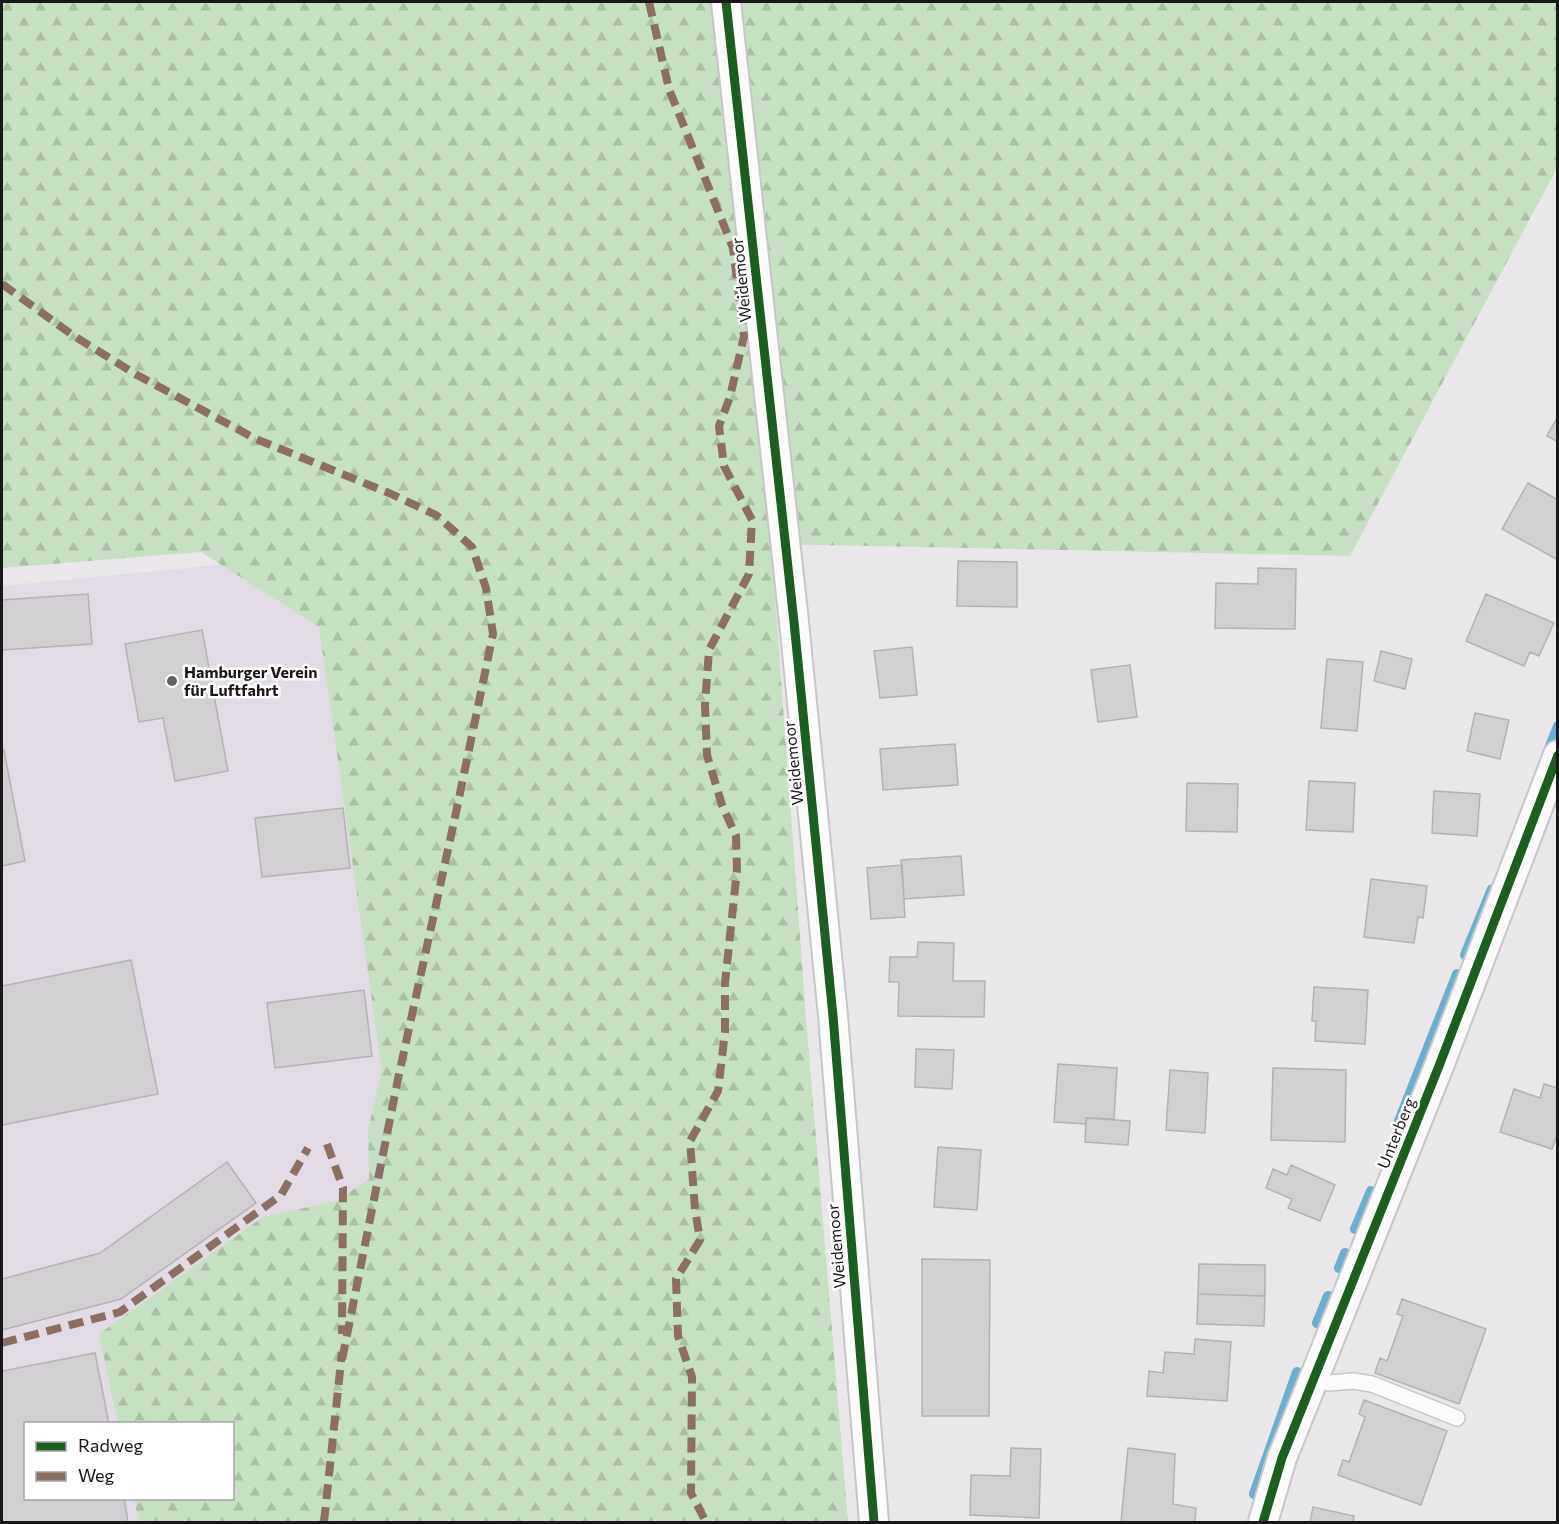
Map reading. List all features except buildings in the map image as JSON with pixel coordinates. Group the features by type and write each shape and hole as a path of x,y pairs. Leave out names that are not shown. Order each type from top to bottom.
{"street":[{"name":"Weidemoor","path":"726,2 798,657 834,1027 874,1522"},
{"name":"Unterberg","path":"1263,1522 1282,1458 1439,1066 1557,755"}],"lane":[{"path":"1314,1378 1329,1383 1353,1381 1372,1384 1457,1418"}],"shaded area":[{"path":"321,555 387,1067 336,1522 2,1522 2,586"}],"green space":[{"path":"2,2 1557,2 1557,168 1350,556 771,544 806,1018 848,1522 139,1522 134,1500 234,1500 234,1422 118,1422 99,1334 263,1217 336,1201 369,1179 368,1130 382,1071 319,627 201,552 2,568"}],"waterway":[{"path":"1546,756 1558,726"},
{"path":"1465,955 1492,889"},
{"path":"1397,1126 1457,974"},
{"path":"1355,1229 1371,1191"},
{"path":"1339,1268 1345,1253"},
{"path":"1317,1323 1328,1296"},
{"path":"1254,1494 1297,1372"}],"marked path":[{"path":"649,2 669,89 733,248 744,336 730,397 719,426 724,466 752,520 749,574 709,650 705,705 707,755 722,805 736,836 737,870 725,983 725,1032 718,1091 690,1141 695,1209 700,1240 676,1279 678,1336 692,1377 691,1493 706,1522"},
{"path":"2,284 74,336 137,375 256,439 389,493 436,515 472,547 486,588 493,634 398,1079 342,1360"},
{"path":"327,1144 343,1188 342,1334"},
{"path":"2,1343 120,1312 281,1195 308,1148"},
{"path":"324,1522 342,1352"}],"cycle path":[{"path":"726,2 794,622 833,1016 874,1522"},
{"path":"1263,1522 1282,1458 1439,1066 1558,755"}],"place":[{"name":"Hamburger Verein für Luftfahrt","path":"172,681"}]}
